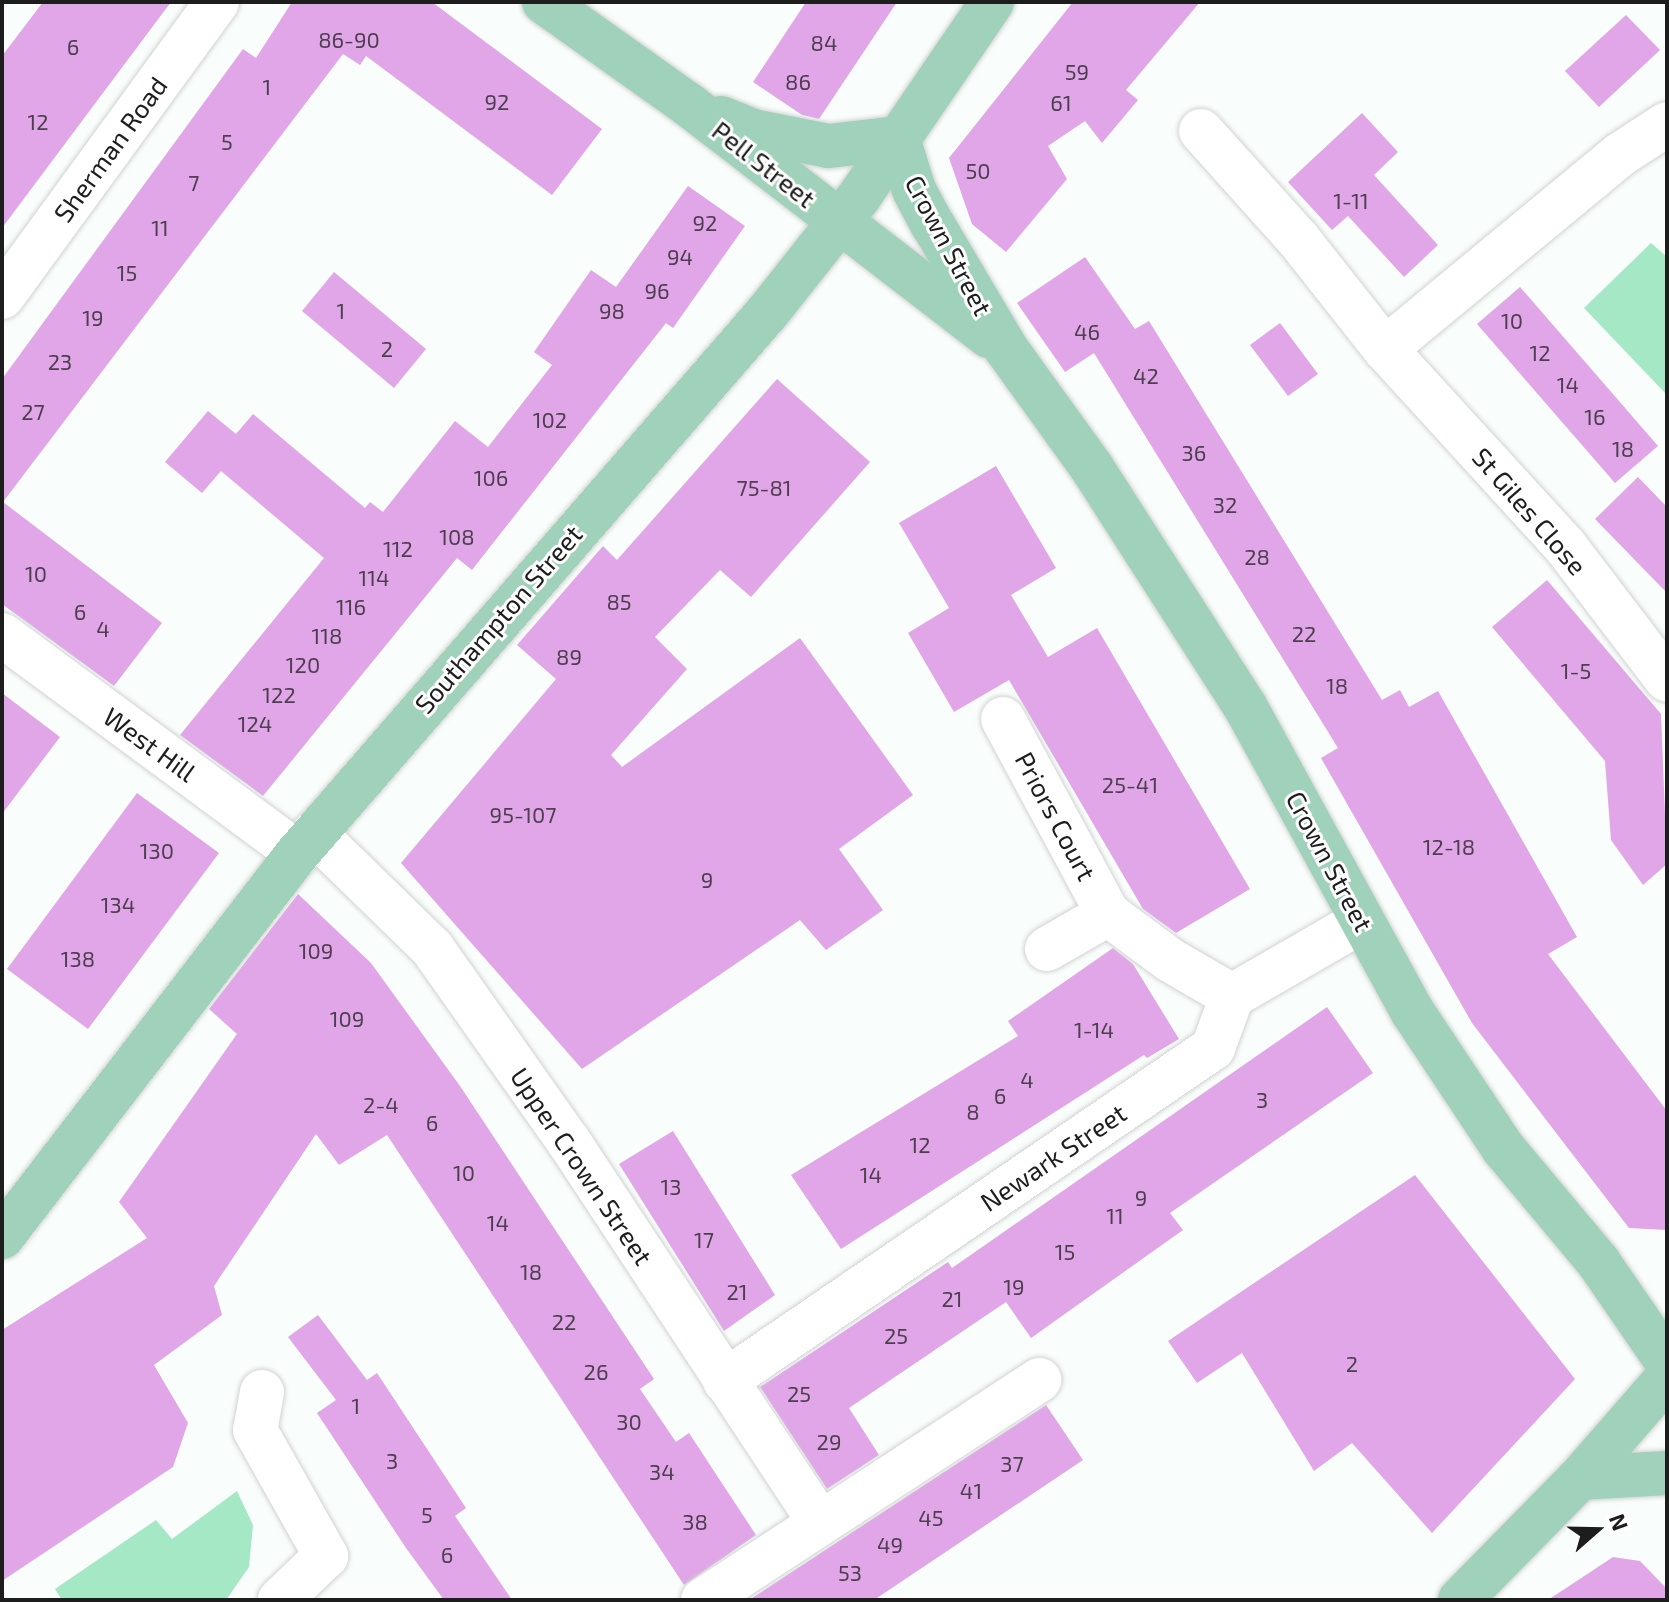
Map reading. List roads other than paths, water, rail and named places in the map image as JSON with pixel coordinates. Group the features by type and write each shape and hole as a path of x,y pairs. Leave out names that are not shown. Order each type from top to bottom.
{"main road":[{"name":"Pell Street","path":"544,2 689,105 839,222"},
{"name":"Southampton Street","path":"2,1237 306,843 767,313 839,222 992,2"},
{"name":"Pell Street","path":"689,105 790,140 829,146 898,138"},
{"name":"Crown Street","path":"898,138 914,190 1007,350 1092,468 1237,693 1360,922 1455,1079 1503,1148 1599,1263 1667,1362"},
{"name":"Crown Street","path":"839,222 1007,350"},
{"path":"1460,1600 1580,1478 1667,1378"},
{"path":"1580,1478 1667,1473"}],"street":[{"name":"Sherman Road","path":"2,297 217,2"},
{"path":"1385,349 1621,154 1667,124"},
{"name":"St Giles Close","path":"1201,131 1298,239 1385,349 1565,546 1667,680"},
{"name":"West Hill","path":"2,635 306,843"},
{"name":"Priors Court","path":"1003,719 1108,914 1170,960 1232,996"},
{"name":"Upper Crown Street","path":"306,843 432,948 569,1142 820,1523"},
{"path":"1047,949 1108,914"},
{"path":"1232,996 1360,922"},
{"name":"Newark Street","path":"725,1381 1213,1048 1232,996"},
{"path":"703,1600 1039,1380"},
{"path":"262,1392 255,1430 326,1556 280,1600"}]}
